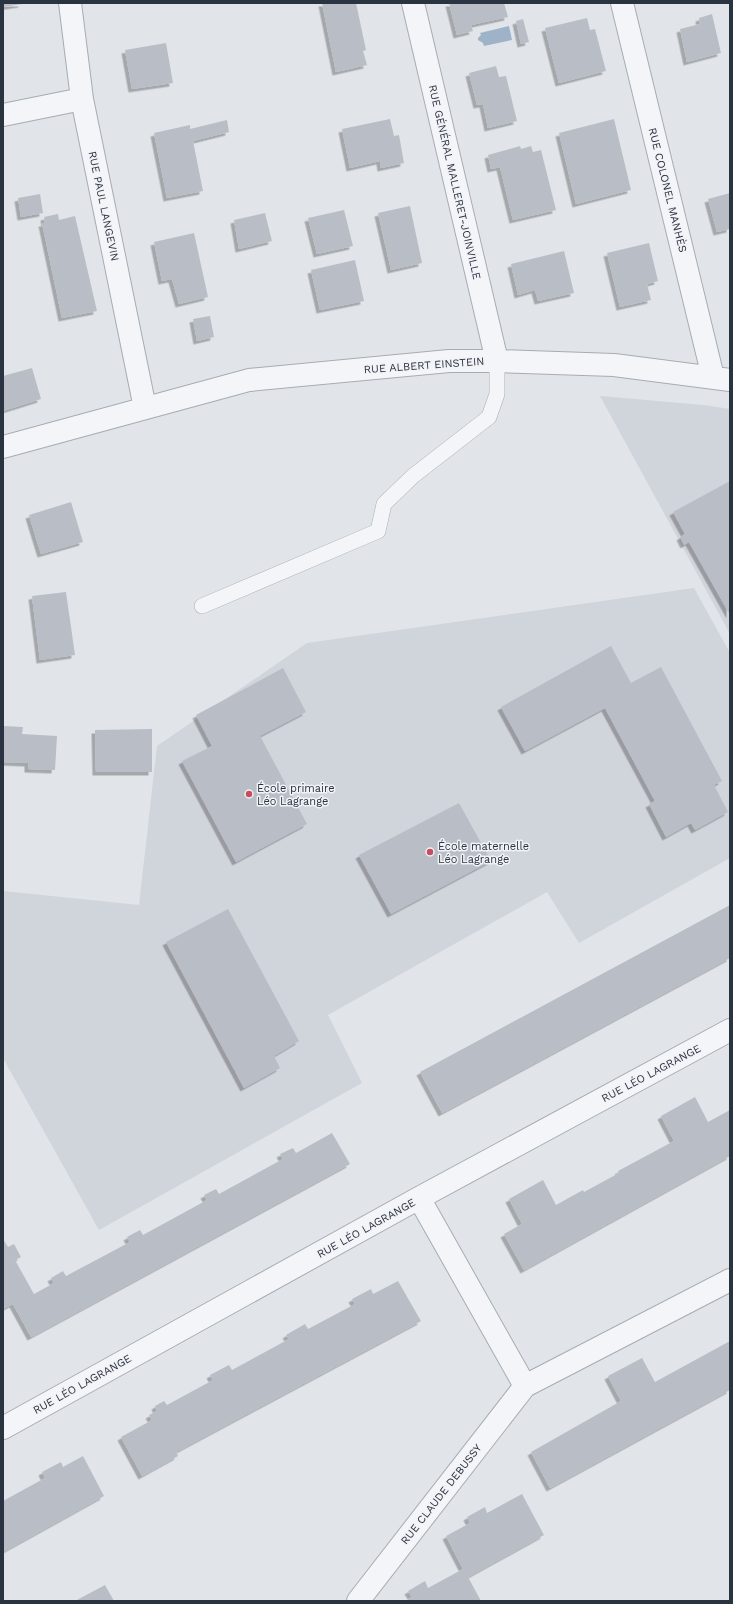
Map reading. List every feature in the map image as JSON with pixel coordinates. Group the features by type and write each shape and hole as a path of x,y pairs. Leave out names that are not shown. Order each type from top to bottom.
{"street":[{"name":"RUE PAUL LANGEVIN","path":"70,3 82,99 145,408"},
{"name":"RUE GÉNÉRAL MALLERET-JOINVILLE","path":"413,3 497,361"},
{"name":"RUE COLONEL MANHÈS","path":"622,3 722,378"},
{"path":"3,115 82,99"},
{"name":"RUE ALBERT EINSTEIN","path":"3,447 249,380 449,361 614,365 722,378"},
{"name":"RUE LÉO LAGRANGE","path":"3,1428 419,1198 730,1030"},
{"path":"419,1198 525,1386"},
{"name":"RUE CLAUDE DEBUSSY","path":"358,1601 525,1386 730,1280"}],"lane":[{"path":"202,606 378,530 384,504 413,476 489,417 497,394 497,361"}],"shaded area":[{"path":"600,396 703,405 730,409 730,634"},
{"path":"694,588 730,653 730,858 579,943 547,892 328,1015 362,1083 99,1230 3,1058 3,891 139,905 157,746 307,643"}],"water":[{"path":"509,26 512,40 484,46 483,43 478,40 481,35 480,33"}],"building":[{"path":"3,3 22,3 22,4 3,7"},
{"path":"322,3 356,3 366,50 363,51 367,65 336,72"},
{"path":"449,3 504,3 508,17 471,25 473,31 457,35"},
{"path":"712,14 721,53 687,62 680,29 700,24 699,18"},
{"path":"587,18 590,30 595,29 606,71 559,83 545,28"},
{"path":"523,19 529,42 521,44 516,21"},
{"path":"166,43 173,83 132,89 125,50"},
{"path":"496,66 499,77 506,76 517,121 488,128 483,104 477,105 469,73"},
{"path":"390,119 394,136 399,135 404,163 381,168 380,161 350,168 342,129"},
{"path":"614,119 631,190 576,204 559,133"},
{"path":"227,120 229,132 193,141 203,191 167,198 154,133 190,125 190,129"},
{"path":"520,146 521,149 531,146 533,152 541,150 556,210 513,220 500,167 491,169 488,155"},
{"path":"730,193 730,229 717,232 708,199"},
{"path":"40,194 43,213 21,217 18,198"},
{"path":"410,206 422,263 391,270 378,213"},
{"path":"344,210 353,246 317,254 308,218"},
{"path":"265,213 272,241 239,249 234,220"},
{"path":"58,214 59,220 75,216 97,311 62,318 42,223 45,223 44,217"},
{"path":"194,233 208,297 179,304 172,279 162,281 154,242"},
{"path":"649,243 658,281 647,284 651,300 620,307 607,253"},
{"path":"564,251 574,293 538,301 535,290 518,295 511,264"},
{"path":"355,260 364,301 320,310 311,270"},
{"path":"210,316 214,337 197,341 193,319"},
{"path":"32,368 41,399 3,411 3,376"},
{"path":"730,481 730,615 689,542 684,545 680,537 685,534 673,512"},
{"path":"71,502 83,542 41,554 29,515"},
{"path":"66,592 75,655 40,660 32,596"},
{"path":"611,646 631,683 661,667 722,781 714,785 728,812 695,830 691,823 666,837 649,804 655,801 605,708 525,751 501,707"},
{"path":"283,668 306,712 260,736 307,824 236,862 182,761 212,746 196,715"},
{"path":"3,726 23,727 22,734 57,736 55,770 28,769 28,763 3,762"},
{"path":"152,729 152,772 96,772 95,730"},
{"path":"459,803 491,861 391,914 359,855"},
{"path":"730,905 730,958 442,1113 420,1072"},
{"path":"228,909 299,1041 274,1056 280,1068 244,1088 166,942"},
{"path":"695,1097 708,1122 730,1110 730,1156 524,1270 504,1234 522,1224 509,1199 543,1180 556,1205 619,1173 618,1171 674,1141 661,1116"},
{"path":"332,1133 350,1164 31,1337 13,1304 3,1309 3,1239 8,1247 14,1244 21,1257 15,1260 34,1294 54,1283 51,1278 63,1271 66,1276 130,1242 127,1237 140,1230 143,1235 207,1200 204,1195 216,1189 219,1194 283,1159 280,1154 293,1148 296,1153"},
{"path":"398,1281 421,1321 176,1452 178,1456 142,1476 121,1437 152,1420 149,1415 157,1411 155,1406 164,1401 167,1405 213,1380 210,1375 229,1365 232,1370 289,1339 286,1335 305,1324 308,1329 355,1304 352,1299 371,1289 373,1294"},
{"path":"730,1341 730,1390 550,1488 531,1452 621,1401 608,1376 642,1358 655,1382"},
{"path":"83,1456 104,1496 3,1552 3,1501 45,1478 42,1472 61,1462 63,1467"},
{"path":"522,1494 544,1535 468,1577 481,1601 405,1601 412,1597 408,1591 425,1581 428,1588 463,1569 446,1536 470,1523 467,1517 485,1507 487,1513"},
{"path":"105,1585 114,1601 75,1601"}],"place":[{"name":"École primaire Léo Lagrange","path":"249,794"},
{"name":"École maternelle Léo Lagrange","path":"430,852"}]}
